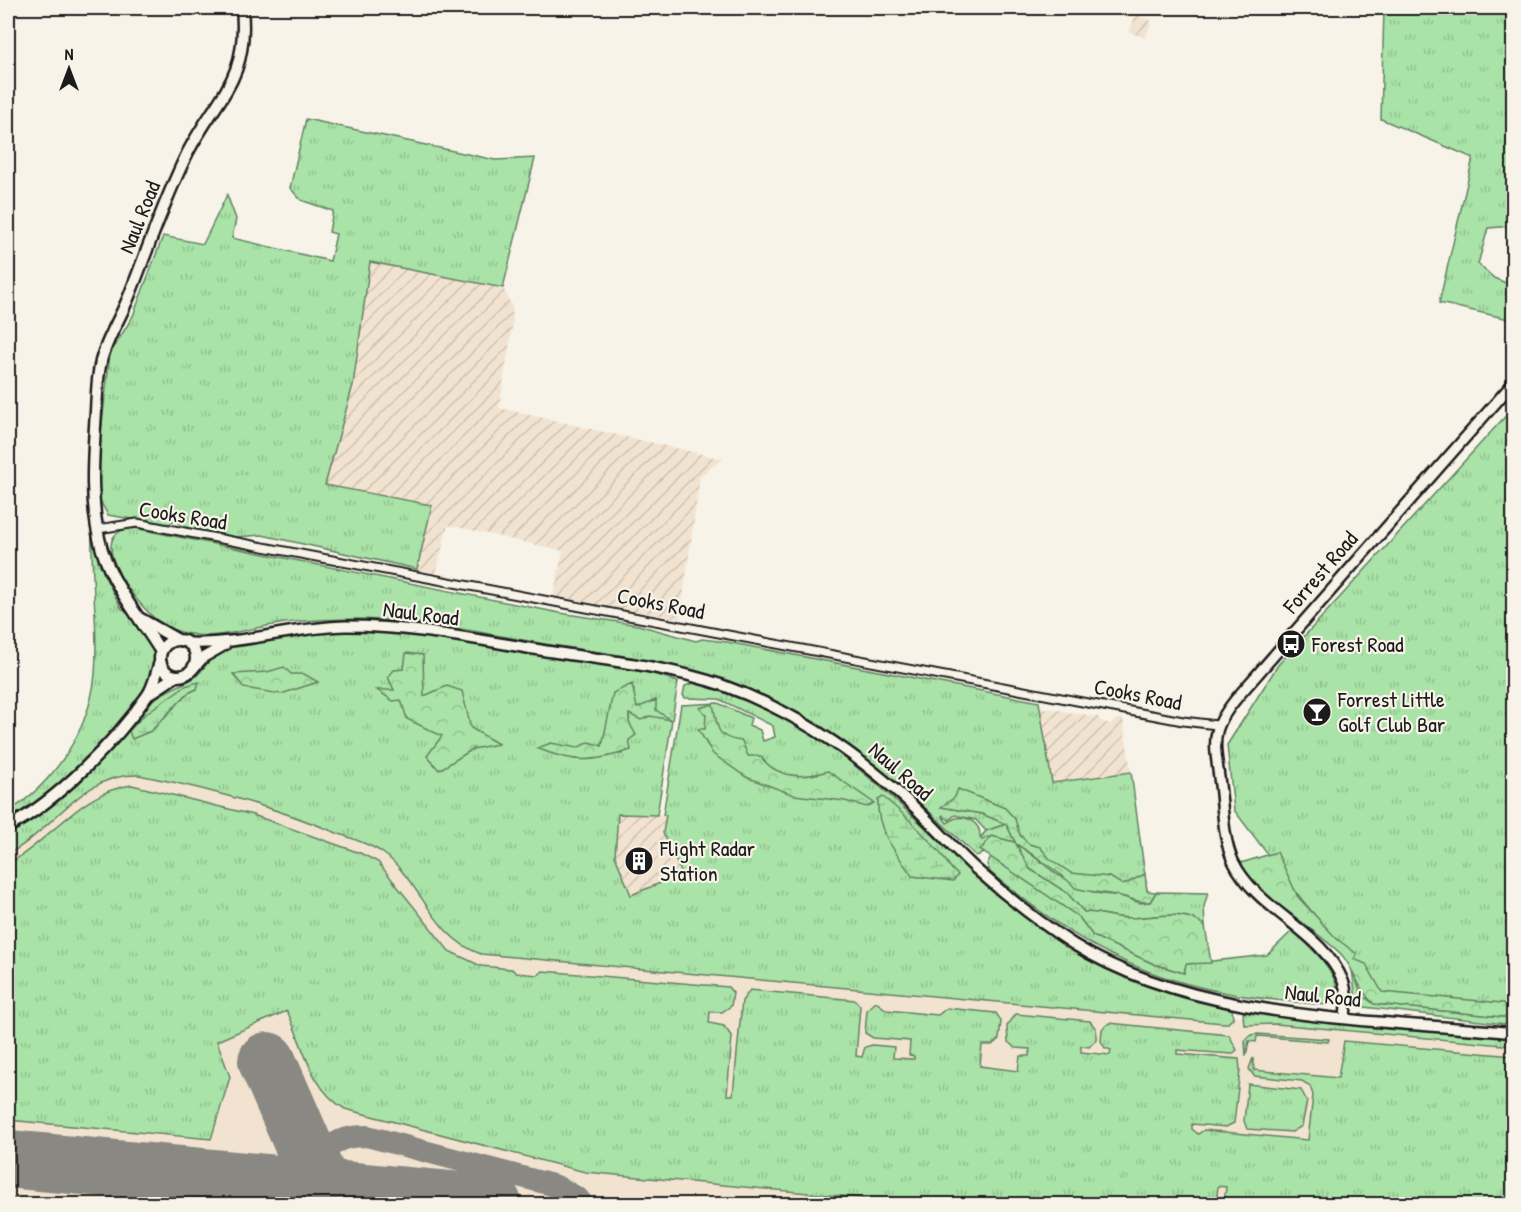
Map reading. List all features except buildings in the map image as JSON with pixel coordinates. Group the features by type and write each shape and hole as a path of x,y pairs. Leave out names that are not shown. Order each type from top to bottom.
{"main road":[{"name":"Naul Road","path":"161,657 141,619 112,574 102,551 92,469 100,363 168,194 189,150 226,95 237,72 242,47 242,8"},
{"name":"Naul Road","path":"141,619 183,641"},
{"path":"8,827 48,800 76,777 148,694 176,676 192,670 197,658 183,641 167,644 148,694"},
{"path":"161,657 165,670 176,676"}],"street":[{"name":"Forrest Road","path":"1217,725 1224,712 1253,678 1514,382"},
{"name":"Cooks Road","path":"98,529 137,524 1174,720 1217,725"},
{"name":"Naul Road","path":"183,641 227,643 311,628 393,628 684,675 722,685 810,726 845,750 914,806 976,869 1011,899 1075,945 1122,970 1208,998 1250,1006 1514,1033"},
{"name":"Naul Road","path":"192,670 204,657 227,643"},
{"path":"1217,725 1215,745 1225,822 1233,862 1256,890 1330,958 1344,982 1345,1017"}],"shaded area":[{"path":"1136,15 1152,21 1145,38 1129,32"},
{"path":"370,261 503,288 512,306 513,323 499,408 723,459 700,476 680,619 553,596 563,551 448,525 436,573 417,569 431,505 325,485 353,385"},
{"path":"1040,707 1098,717 1102,722 1111,724 1118,718 1123,719 1131,772 1052,783"},
{"path":"121,759 437,863 1181,1010 1513,1043 1513,1204 8,1204 8,845"},
{"path":"618,814 666,815 663,833 682,875 631,895 615,856"}],"green space":[{"path":"1384,8 1513,8 1513,226 1488,228 1478,264 1494,278 1513,286 1513,320 1439,303 1473,158 1381,119"},
{"path":"306,119 495,160 535,158 503,288 370,262 353,385 325,485 432,505 417,569 262,535 236,537 183,528 176,519 168,525 108,515 99,499 99,449 110,354 133,316 163,236 203,244 227,195 236,219 232,238 330,261 336,234 329,232 333,211 301,200 290,188"},
{"path":"1513,408 1513,1009 1381,994 1303,901 1234,810 1227,745 1278,665"},
{"path":"92,523 104,575 122,609 129,610 151,644 155,667 141,694 98,744 54,788 8,820 8,812 40,786 67,753 86,715 92,695 96,655"},
{"path":"134,528 560,613 638,625 696,641 702,639 727,642 1039,702 1052,783 1131,772 1147,891 1073,875 1028,846 1000,807 942,807 982,814 1006,824 986,831 976,820 955,815 949,820 942,815 947,823 961,817 970,820 976,825 980,837 992,836 980,850 985,853 976,856 909,793 840,738 764,695 722,679 676,666 453,628 383,620 305,621 209,636 183,633 169,628 144,608 131,592 113,558 111,543 118,533"},
{"path":"367,630 465,642 622,667 678,682 657,815 618,814 615,856 631,895 682,874 663,833 666,815 663,815 681,705 718,703 751,718 749,725 760,730 763,741 775,737 773,726 719,699 685,698 683,695 685,686 693,683 742,699 787,720 828,745 902,806 1012,906 1061,941 1114,970 1141,981 1227,1006 1232,1009 1233,1018 1228,1023 1223,1023 481,954 465,946 451,935 408,878 383,853 373,847 264,807 214,792 139,775 119,777 101,783 84,793 24,844 8,854 8,834 67,792 149,703 165,692 194,678 220,652 272,637 312,632","holes":["198,683 197,689 188,693 151,731 129,731","634,690 623,754 604,753 613,697","883,833 943,857 949,868 958,875"]},
{"path":"406,653 423,655 424,696 447,686 462,691 471,728 498,744 473,749 439,770 427,756 442,736 407,719 401,700 393,701 377,690 394,690 388,677 394,670 404,669"},
{"path":"284,667 291,674 304,674 318,682 281,694 244,688 233,674 267,672"},
{"path":"199,682 197,689 188,693 151,731 132,739 129,731 145,714 185,686"},
{"path":"632,684 637,708 656,700 656,710 671,720 650,716 641,720 629,714 629,722 636,735 629,740 631,750 584,760 562,757 537,748 551,743 577,748 589,742 602,746 613,693"},
{"path":"713,704 719,730 733,740 742,741 748,756 760,756 774,769 791,775 800,776 828,771 874,803 867,807 845,801 794,795 746,777 713,754 698,729 705,729 706,715 700,708"},
{"path":"132,785 253,815 360,853 378,862 449,951 481,966 512,969 516,973 538,975 543,971 728,987 733,993 731,1006 722,1012 710,1012 709,1023 724,1026 732,1037 727,1095 733,1095 742,1001 750,990 855,1000 860,1006 856,1056 862,1057 865,1047 872,1045 894,1047 893,1058 914,1059 914,1056 909,1055 910,1041 873,1038 865,1033 867,1010 876,1002 887,1010 938,1015 947,1008 996,1013 1001,1021 999,1039 992,1045 982,1045 980,1066 1018,1071 1020,1056 1029,1056 1030,1049 1015,1048 1008,1042 1007,1026 1016,1014 1090,1021 1096,1029 1096,1040 1089,1047 1081,1046 1081,1052 1110,1055 1111,1050 1105,1048 1101,1041 1102,1029 1109,1023 1229,1035 1237,1050 1232,1054 1177,1050 1177,1054 1239,1059 1240,1070 1234,1123 1226,1127 1192,1124 1192,1129 1198,1134 1204,1130 1308,1140 1313,1095 1310,1086 1302,1081 1254,1076 1249,1069 1253,1058 1254,1070 1338,1078 1344,1041 1513,1056 1513,1204 1224,1204 1226,1187 1218,1186 1216,1204 926,1204 585,1172 345,1109 333,1100 316,1078 287,1011 217,1041 230,1077 211,1139 8,1120 8,864 97,796"},
{"path":"958,789 1005,808 1015,819 1020,835 1029,844 1040,847 1050,859 1071,873 1110,877 1123,885 1145,874 1147,891 1156,892 1150,902 1075,888 1057,872 1016,844 1030,869 1067,893 1084,912 1129,918 1184,916 1205,926 1211,963 1186,964 1184,973 1154,964 1093,936 1079,917 980,850 992,836 1015,842 1006,824 982,814 941,807 955,797"},
{"path":"883,797 899,810 941,854 958,875 953,881 912,876 894,850 880,822 878,800"},
{"path":"1006,824 1015,842 992,836 982,840 980,838 986,831"},
{"path":"1015,842 1058,875 1095,893 1121,896 1140,903 1150,902 1156,892 1208,893 1204,906 1205,926 1184,916 1129,918 1084,912 1067,893 1030,869"},
{"path":"1277,852 1298,897 1337,939 1357,954 1354,959 1366,964 1382,992 1513,1004 1513,1018 1374,1004 1364,993 1341,954 1273,900 1260,888 1241,863"},
{"path":"991,857 1079,917 1093,936 1154,964 1184,973 1186,964 1267,955 1293,930 1330,971 1335,980 1337,1001 1328,1005 1229,993 1186,984 1147,971 1109,954 1071,932 1032,905 990,872 987,864"},
{"path":"1352,970 1362,995 1374,1004 1513,1018 1513,1025 1364,1007 1356,999"},
{"path":"1254,1011 1513,1036 1513,1046 1276,1024 1244,1025 1243,1013"},
{"path":"1251,1035 1329,1039 1328,1042 1257,1036 1256,1042 1249,1041 1246,1056 1245,1041"},
{"path":"1248,1084 1301,1090 1307,1101 1302,1126 1292,1132 1247,1129 1244,1121"},
{"path":"8,1198 81,1204 8,1204"}],"taxiway":[{"path":"319,1182 323,1160 331,1146 345,1138 367,1136 556,1186 578,1198 583,1204"}],"runway":[{"path":"267,1061 329,1204"},
{"path":"8,1159 493,1204"}],"place":[{"name":"Forest Road","path":"1291,644"},
{"name":"Forrest Little Golf Club Bar","path":"1317,712"},
{"name":"Flight Radar Station","path":"639,861"}]}
